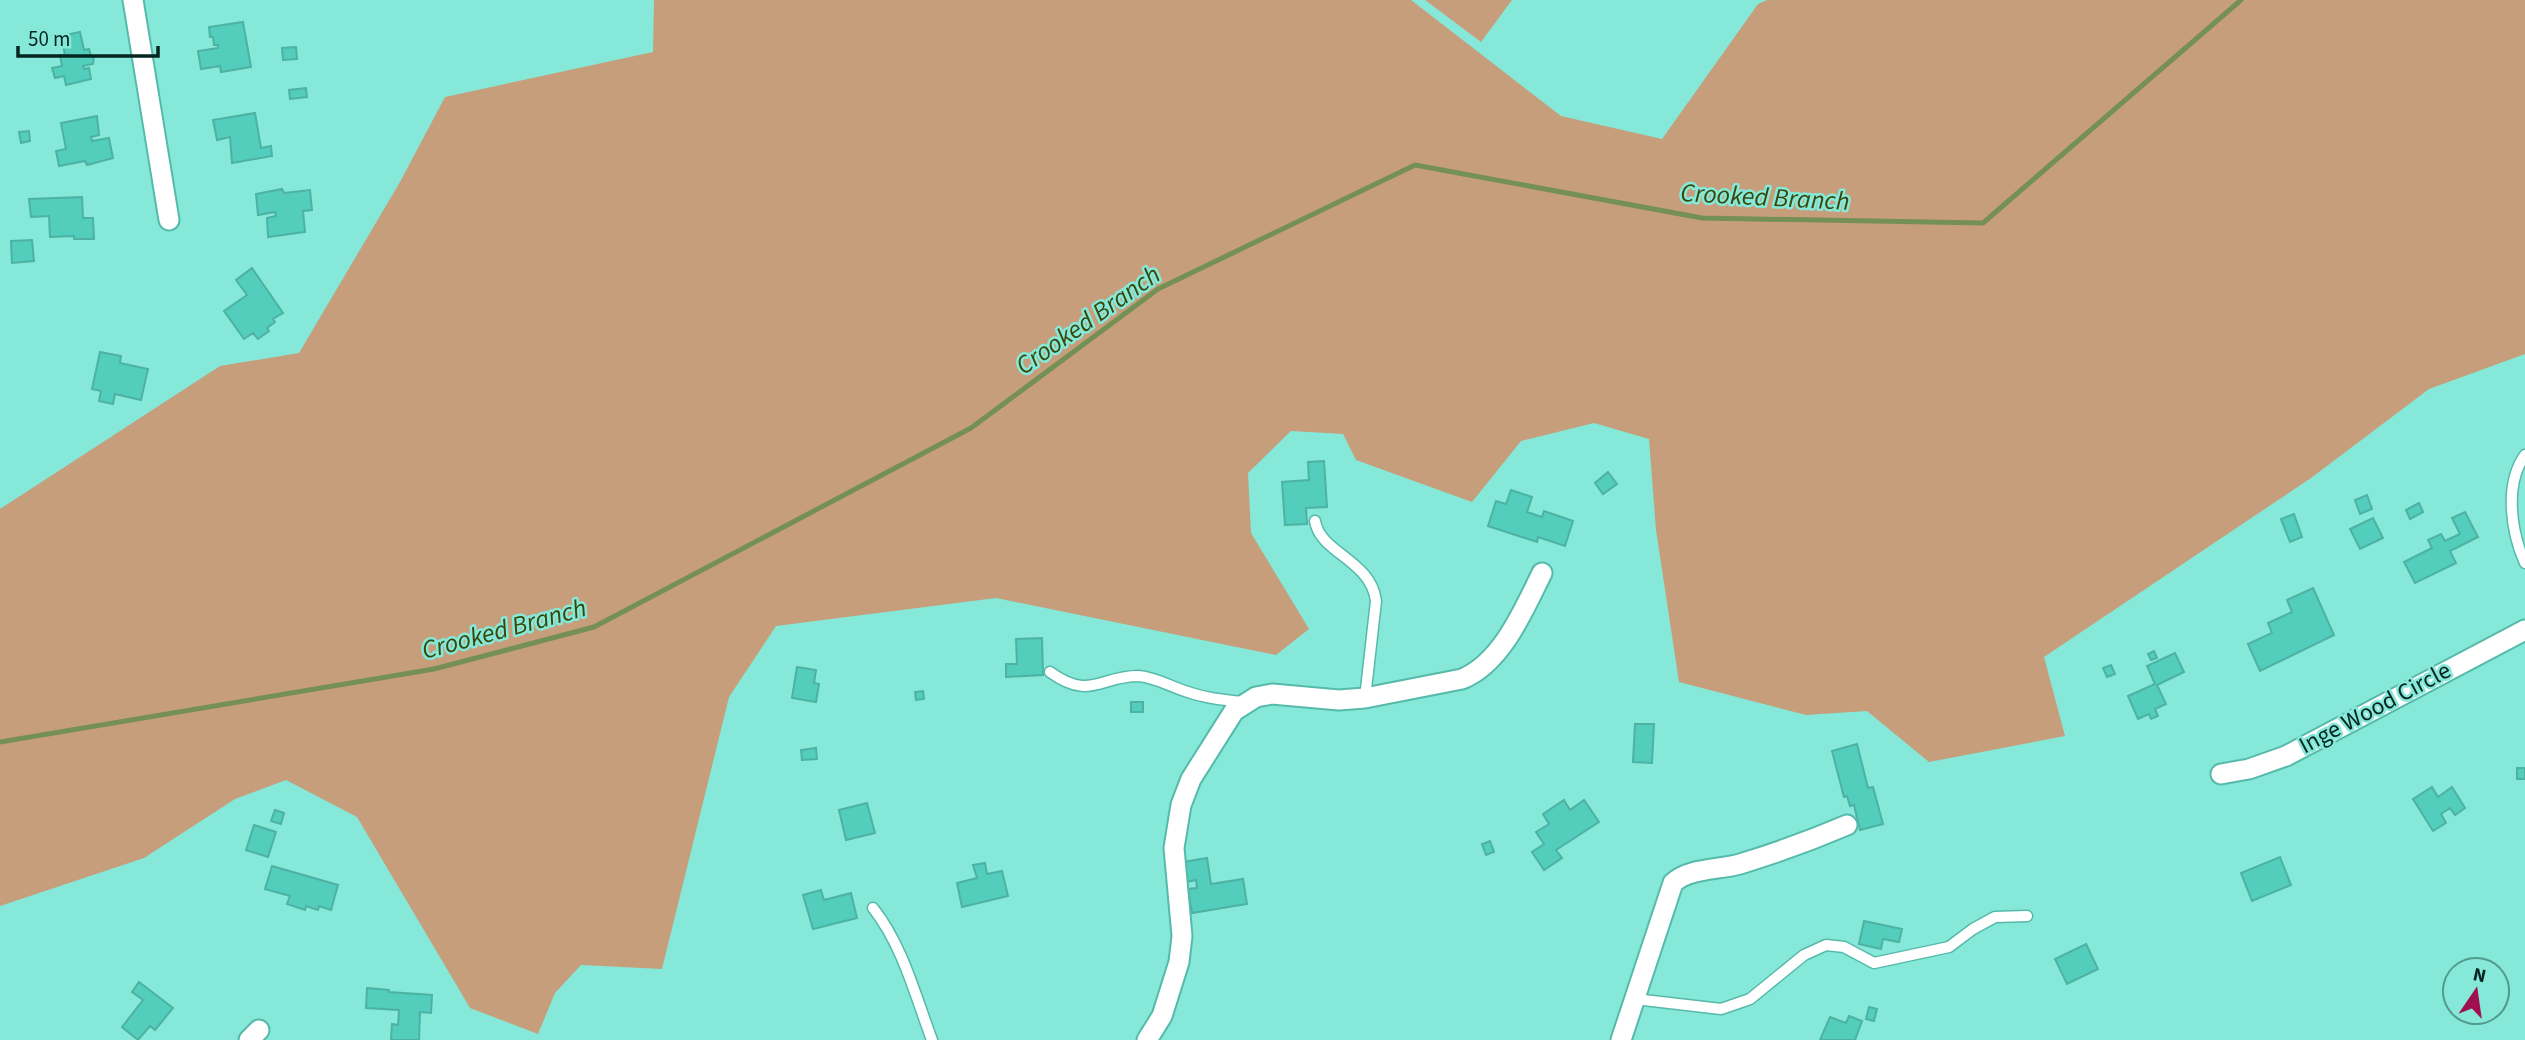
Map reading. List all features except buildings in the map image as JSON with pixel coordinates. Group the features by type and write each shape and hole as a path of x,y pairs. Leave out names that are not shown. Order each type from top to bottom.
{"street":[{"path":"134,0 169,220"},
{"path":"1147,1040 1162,1016 1179,962 1182,936 1174,848 1181,805 1198,768 1234,711 1256,697 1272,694 1339,700 1366,698 1476,674 1500,648 1542,573"},
{"name":"Inge Wood Circle","path":"2221,774 2249,769 2286,756 2525,630"},
{"path":"1621,1040 1673,883 1679,877 1740,863 1847,825"}],"lane":[{"path":"2525,455 2513,485 2512,513 2525,562"},
{"path":"1315,521 1319,534 1368,577 1374,589 1376,601 1366,698"},
{"path":"1050,672 1077,686 1095,687 1140,676 1210,698 1246,702"},
{"path":"873,908 887,925 897,946 932,1040"},
{"path":"1635,999 1721,1009 1750,999 1804,955 1826,945 1844,947 1874,963 1949,947 1995,917 2027,916"}],"shaded area":[{"path":"654,0 1411,0 1561,116 1662,139 1758,4 1767,0 2525,0 2525,354 2429,389 2311,478 2044,657 2065,736 1929,762 1867,711 1806,715 1679,682 1656,530 1649,439 1594,423 1521,441 1472,502 1356,460 1343,434 1291,431 1248,473 1251,533 1309,629 1276,655 996,598 776,626 729,697 662,969 581,965 555,993 538,1034 470,1008 357,817 286,780 235,799 144,858 0,906 0,509 220,366 299,353 400,182 445,97 653,52"},
{"path":"1425,0 1512,0 1481,42"}],"waterway":[{"name":"Crooked Branch","path":"0,742 434,669 594,627 971,428 1158,289 1415,165 1702,218 1983,223 2241,0"}]}
